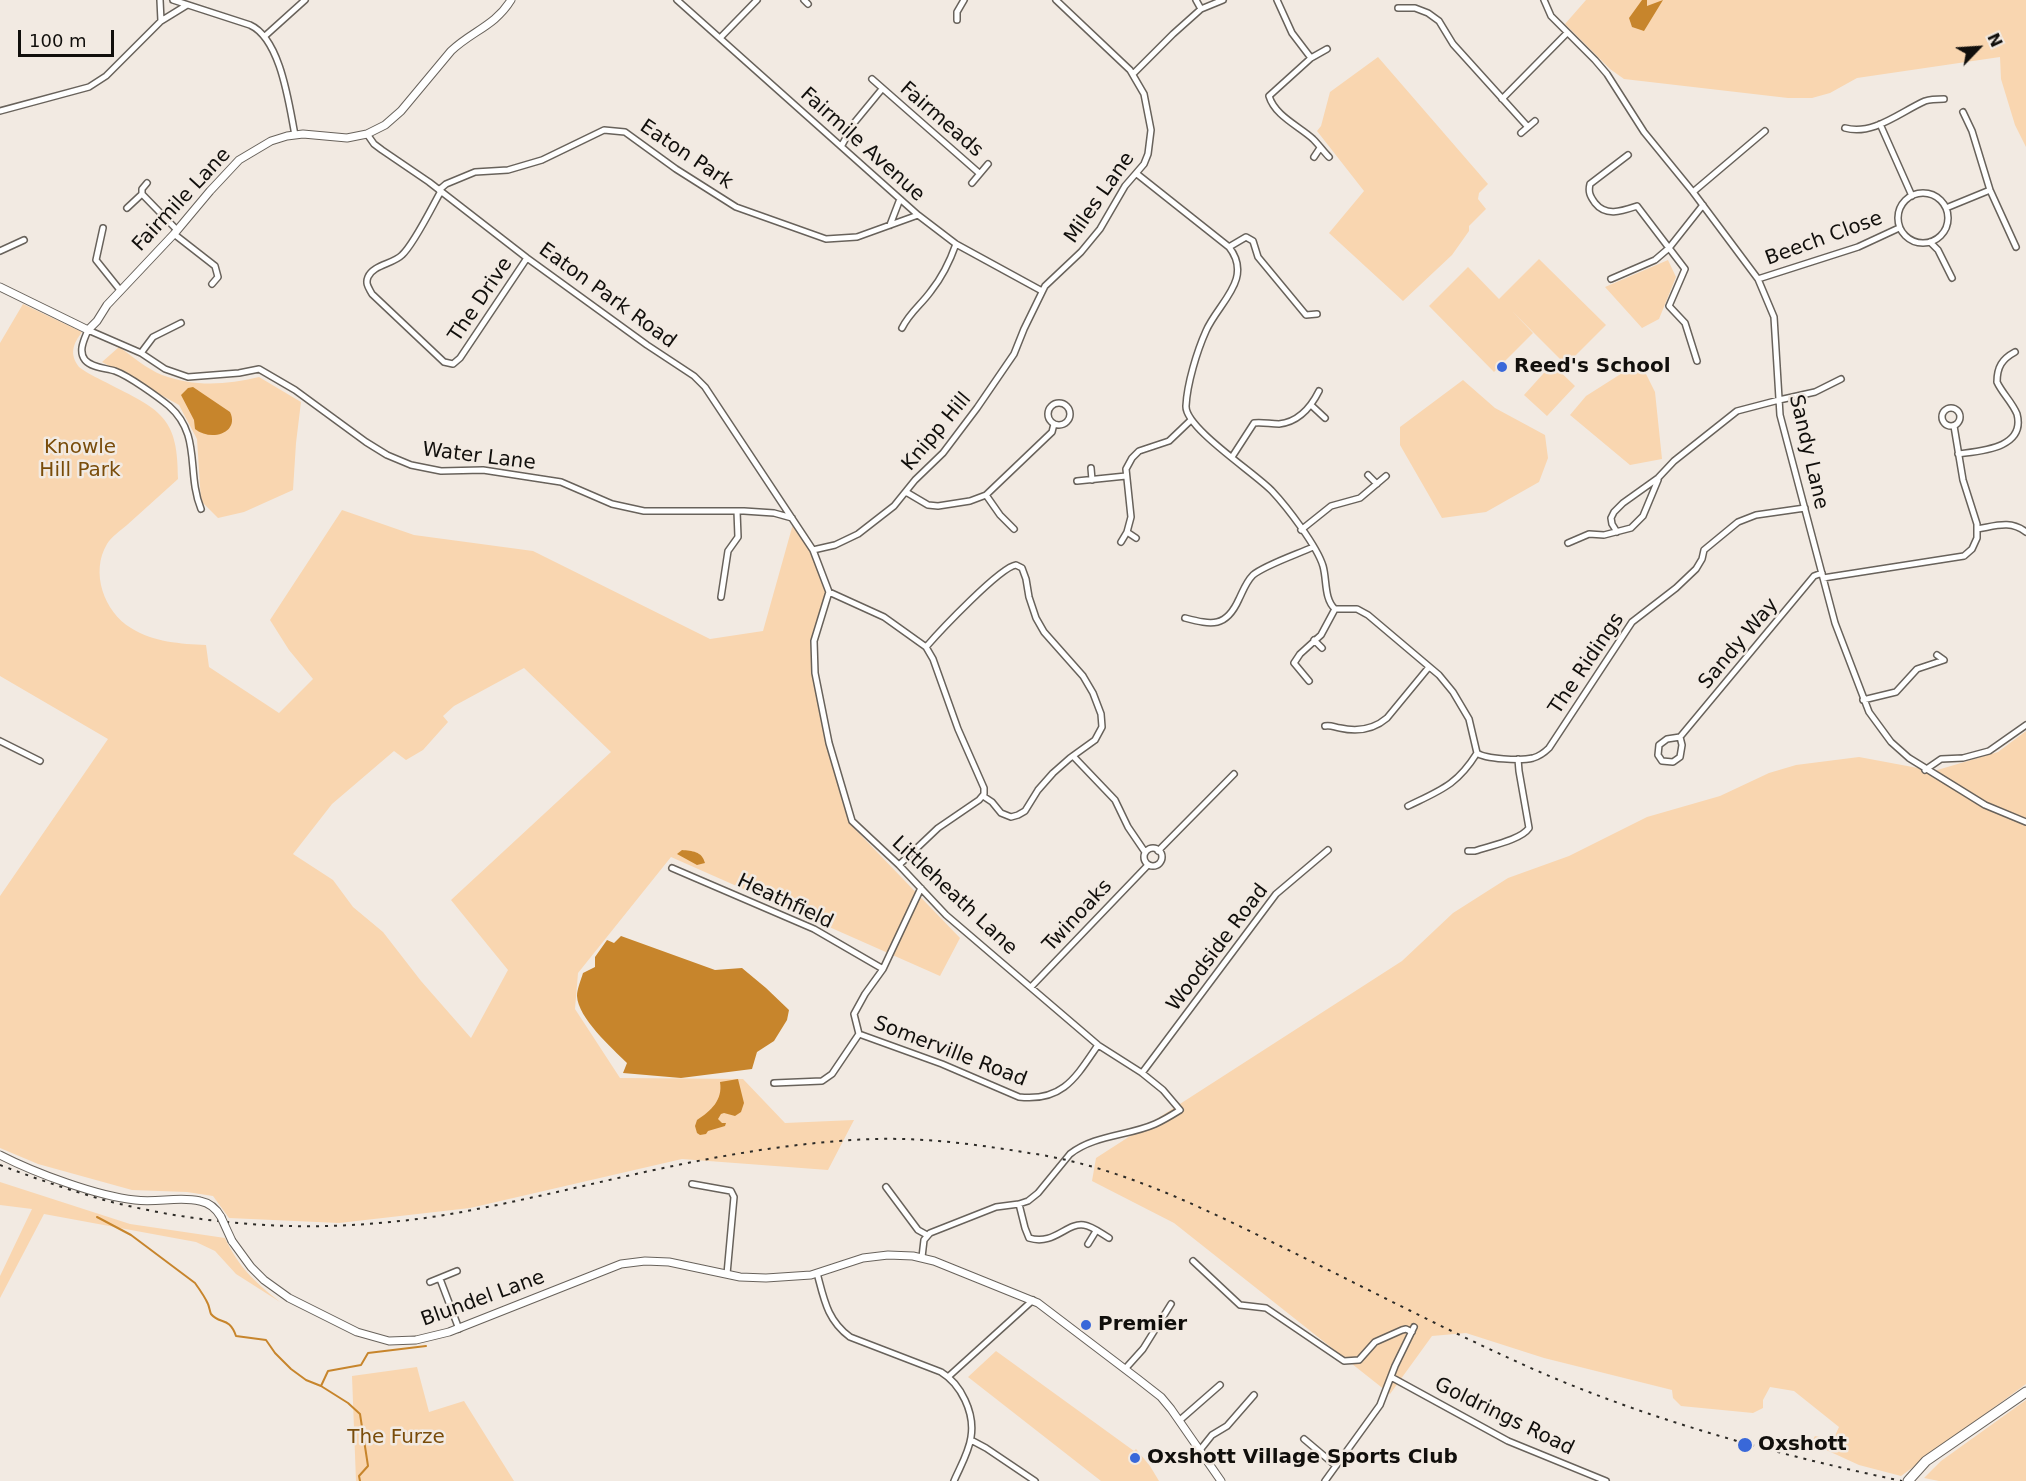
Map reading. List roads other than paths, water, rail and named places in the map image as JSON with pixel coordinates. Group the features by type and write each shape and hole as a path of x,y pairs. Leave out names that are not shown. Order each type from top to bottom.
{"main road":[{"path":"1908,1481 1924,1463 2026,1392"}],"street":[{"path":"160,0 161,21"},
{"path":"173,0 250,25 265,36 278,64 295,135"},
{"path":"265,36 305,0"},
{"name":"Fairmile Lane","path":"88,330 120,290 176,232 239,160 271,141 295,135 347,138 367,134 394,118 451,51 503,13 511,0"},
{"name":"Fairmile Avenue","path":"677,0 918,215 956,244 1042,291"},
{"path":"720,38 757,0"},
{"path":"957,21 957,12 964,0"},
{"name":"Miles Lane","path":"1042,291 1081,252 1100,229 1125,186 1137,174 1148,154 1151,130 1144,94 1132,74 1056,0"},
{"path":"1196,0 1202,9"},
{"path":"1132,74 1202,9 1223,0"},
{"path":"1277,0 1292,33 1311,58"},
{"name":"Sandy Lane","path":"1544,0 1551,16 1607,74 1644,132 1693,192 1758,279 1774,317 1780,415 1835,623 1869,712 1891,742 1925,770 1985,805 2026,822"},
{"path":"0,111 89,87 105,76 161,21 187,5"},
{"path":"1398,8 1415,8 1439,21 1453,44 1528,127"},
{"path":"1503,99 1567,33"},
{"path":"1326,49 1311,58 1269,96 1271,103 1290,123 1312,139 1329,157"},
{"name":"Fairmeads","path":"872,79 979,173"},
{"name":"Fairmeads","path":"842,145 854,123 882,89"},
{"path":"1845,128 1856,131 1880,124 1928,100 1944,99"},
{"path":"1963,112 1972,131 1990,190 2016,247"},
{"path":"1521,133 1535,121"},
{"path":"1880,124 1912,196 1918,193 1930,194 1940,199 1946,207 1947,225 1940,237 1930,242 1938,250 1952,278"},
{"name":"Eaton Park","path":"440,191 446,184 475,172 508,170 542,160 604,130 625,132 676,169 736,207 826,239 857,237 918,215"},
{"path":"1693,192 1765,131"},
{"name":"Eaton Park Road","path":"367,134 374,144 527,258 700,381 792,518"},
{"path":"1314,157 1320,148"},
{"path":"1628,155 1590,184 1588,190 1597,205 1605,212 1618,212 1637,206 1684,270 1668,306 1685,322 1697,361"},
{"name":"Fairmeads","path":"972,183 988,165"},
{"path":"1137,174 1229,247 1236,256 1239,266 1238,276 1206,329 1197,354 1186,406 1191,420 1272,491 1302,530 1323,566 1330,604 1335,609 1362,611 1429,667 1453,692 1465,711 1477,753 1466,770 1453,783 1408,806"},
{"path":"127,208 142,194 142,189 147,183"},
{"path":"1946,207 1990,190"},
{"name":"The Drive","path":"440,191 406,252 396,261 381,266 369,275 367,286 372,294 444,362 453,364 460,358 527,258"},
{"path":"142,194 176,232 215,266 218,277 212,284"},
{"name":"Beech Close","path":"1912,196 1906,198 1901,205 1897,220 1899,228 1905,236 1916,243 1930,242"},
{"path":"890,225 900,199"},
{"path":"1611,279 1655,260 1669,248 1703,206"},
{"path":"104,228 96,260 120,290"},
{"name":"Beech Close","path":"1758,279 1858,247 1899,228"},
{"path":"1229,247 1246,237 1253,241 1258,257 1306,315 1317,314"},
{"path":"0,251 24,240"},
{"path":"902,328 909,314 930,292 947,268 956,244"},
{"path":"0,287 88,330 82,344 84,359 90,364 126,377 168,405 190,435 194,486 201,509"},
{"name":"Knipp Hill","path":"813,550 835,545 858,534 894,506 915,480 943,453 1014,354 1042,291"},
{"path":"141,352 153,337 181,323"},
{"name":"Water Lane","path":"88,330 141,352 165,369 188,377 259,369 295,390 366,442 387,455 411,465 441,471 483,471 561,482 612,504 644,511 737,511 774,513 792,518"},
{"path":"2004,350 2007,356"},
{"path":"1958,454 2006,445 2015,438 2019,419 1997,382 2000,364 2007,356 2015,352"},
{"path":"1617,532 1611,518 1614,512 1737,411 1815,392 1841,379"},
{"path":"1232,457 1254,423 1279,424 1291,421 1304,413 1319,391"},
{"path":"1059,403 1065,405 1069,411 1069,418 1061,425 1054,424 1048,416 1050,408 1059,403"},
{"path":"1311,405 1325,418"},
{"path":"1121,542 1127,532 1131,517 1126,469 1132,458 1139,451 1168,441 1191,420"},
{"path":"906,492 928,505 938,506 970,501 986,495 1052,432 1054,424"},
{"path":"1822,575 1964,556 1972,549 1977,538 1977,529 1963,480 1954,426"},
{"path":"1091,468 1092,480"},
{"path":"1368,475 1377,484"},
{"path":"1077,481 1126,476"},
{"path":"1302,530 1331,506 1356,500 1386,476"},
{"path":"1568,543 1589,534 1604,535 1631,528 1641,519 1658,478"},
{"path":"986,495 1014,530"},
{"name":"The Ridings","path":"1477,753 1484,757 1518,759 1542,755 1549,748 1632,622 1676,588 1696,569 1704,550 1716,538 1738,522 1756,515 1804,508"},
{"path":"722,597 728,551 738,537 737,511"},
{"path":"792,518 813,550 829,592 884,617 926,647 933,658 958,729 984,788 983,796 979,800 938,828 899,865"},
{"path":"1977,529 2008,524 2018,526 2026,532"},
{"path":"1127,532 1136,538"},
{"path":"1185,618 1210,624 1221,622 1229,616 1238,603 1254,574 1313,547"},
{"path":"926,647 1010,566 1017,565 1022,568 1036,618 1044,632 1083,676 1093,693 1101,714 1102,727 1095,740 1073,756 1038,790 1025,811 1011,817 1001,813 992,802 983,796"},
{"name":"Sandy Way","path":"1680,737 1682,745 1680,757 1673,762 1662,761 1658,755 1659,745 1667,739 1680,737 1814,576 1822,575"},
{"name":"Littleheath Lane","path":"829,592 814,641 815,673 829,743 852,821 899,865 946,915 1098,1045 1142,1073 1163,1090 1180,1110 1154,1125 1085,1145 1070,1154 1035,1197 1019,1204"},
{"path":"1309,681 1293,664 1300,654 1321,635 1335,609"},
{"path":"1314,640 1322,648"},
{"path":"1863,700 1896,692 1917,669 1944,660 1937,655"},
{"path":"1325,726 1366,730 1380,725 1429,667"},
{"path":"1925,770 1941,759 1963,758 1989,751 2026,725"},
{"path":"1,743 40,761"},
{"path":"1073,756 1115,800 1128,827 1145,852 1144,858 1148,865"},
{"path":"1468,851 1475,851 1517,837 1526,833 1529,828 1518,759"},
{"name":"Twinoaks","path":"1031,987 1148,865 1159,864 1161,855 1158,851 1234,774"},
{"path":"1145,852 1150,849 1158,851"},
{"name":"Woodside Road","path":"1142,1073 1276,894 1328,850"},
{"name":"Heathfield","path":"672,868 814,929 883,969"},
{"name":"Somerville Road","path":"921,888 883,969 854,1014 859,1034 942,1064 1019,1097 1032,1098 1057,1092 1073,1081 1098,1045"},
{"path":"774,1083 822,1081 832,1074 859,1034"},
{"name":"Blundel Lane","path":"0,1155 68,1182 124,1199 141,1201 187,1199 213,1206 232,1241 251,1267 277,1289 310,1309 357,1332 389,1341 432,1337 459,1329 621,1264 645,1261 669,1262 740,1277 766,1278 817,1273 872,1256 922,1257 1035,1301 1161,1397 1180,1420 1221,1481"},
{"path":"692,1184 731,1191 734,1197 727,1274"},
{"path":"886,1187 918,1230 927,1235"},
{"path":"922,1257 924,1240 927,1235 944,1226 996,1207 1019,1204 1029,1238 1046,1240 1080,1225 1087,1226 1109,1238"},
{"path":"1088,1244 1096,1231"},
{"path":"1192,1261 1240,1305 1266,1308 1344,1361 1359,1360 1375,1342 1402,1330 1413,1329 1380,1405 1325,1481"},
{"path":"430,1282 458,1271"},
{"path":"817,1273 828,1312 839,1329 850,1337 941,1372 958,1388 968,1409 971,1440 954,1481"},
{"path":"440,1279 459,1329"},
{"path":"948,1377 1035,1301"},
{"path":"1125,1369 1143,1349 1170,1304"},
{"name":"Goldrings Road","path":"1391,1377 1509,1441 1605,1481"},
{"path":"1180,1420 1220,1385"},
{"path":"1200,1450 1212,1435 1227,1426 1254,1395"},
{"path":"1304,1439 1336,1466"},
{"path":"971,1440 1035,1481"}],"waterway":[{"path":"97,1217 131,1235 195,1283 207,1301 211,1314 227,1323 236,1336 266,1340 291,1369 348,1403 360,1414 368,1466 359,1476 360,1481"},
{"path":"321,1386 328,1371 361,1365 368,1353 426,1346"}],"railway":[{"path":"0,1165 104,1200 174,1215 246,1224 318,1226 411,1220 516,1201 697,1161 811,1144 871,1139 917,1140 1029,1153 1123,1176 1184,1200 1483,1346 1607,1399 1753,1445 1902,1481"}],"place":[{"name":"Reed's School","path":"1502,367"},
{"name":"Premier","path":"1086,1325"},
{"name":"Oxshott","path":"1745,1445"},
{"name":"Oxshott Village Sports Club","path":"1135,1458"}],"park label":[{"name":"Knowle Hill Park","path":"80,460"},
{"name":"The Furze","path":"396,1438"}]}
